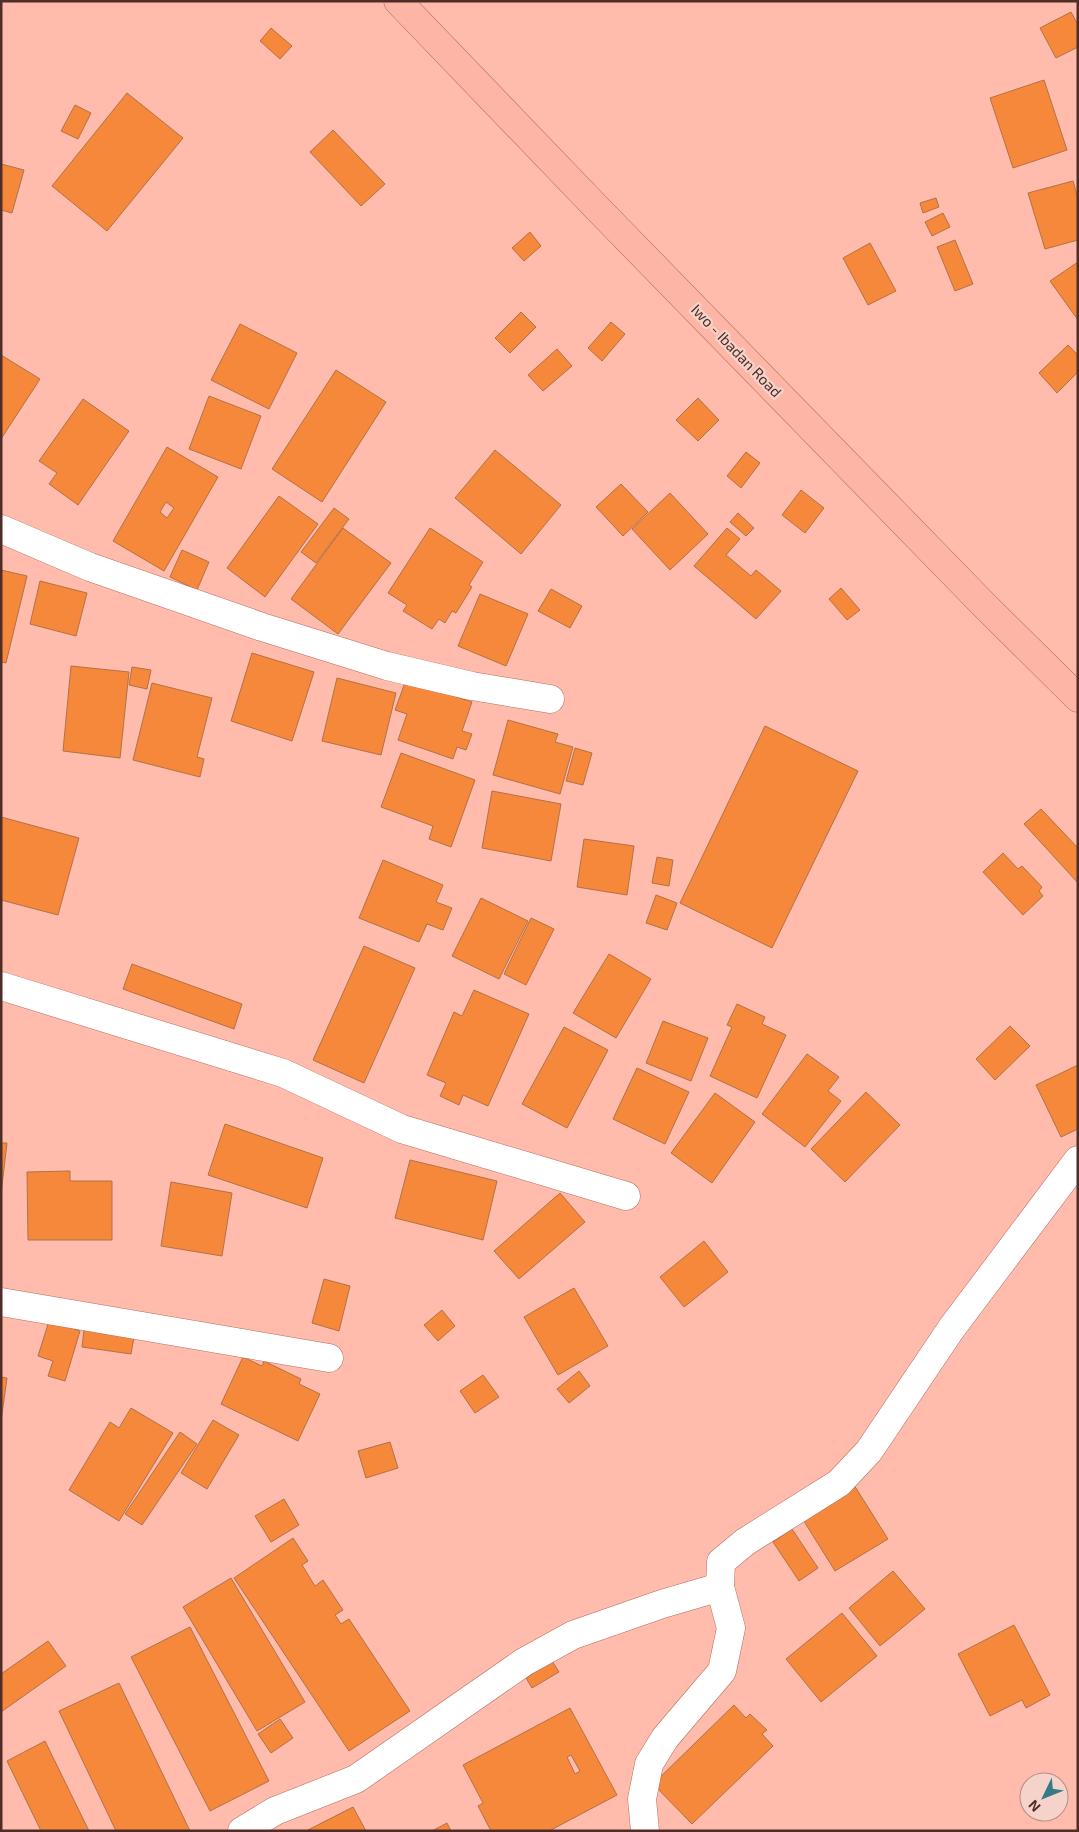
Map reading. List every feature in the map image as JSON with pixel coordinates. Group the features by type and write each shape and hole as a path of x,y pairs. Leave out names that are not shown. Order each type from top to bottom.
{"main road":[{"name":"Iwo - Ibadan Road","path":"398,1 639,252 980,601 1078,698"}],"street":[{"path":"1,529 90,567 262,627 378,663 472,686 550,699"},
{"path":"1,986 283,1073 402,1129 626,1196"},
{"path":"645,1831 642,1799 649,1764 665,1738 722,1671 732,1628 720,1587 721,1562 745,1542 839,1483 869,1451 951,1329 1078,1160"},
{"path":"1,1302 329,1358"},
{"path":"242,1831 275,1811 356,1779 524,1662 573,1635 662,1604 720,1587"}],"building":[{"path":"1071,12 1078,25 1078,47 1056,58 1040,28"},
{"path":"271,28 292,46 280,59 260,41"},
{"path":"1044,80 1067,150 1013,168 990,98"},
{"path":"127,93 183,138 107,231 52,186"},
{"path":"75,105 91,113 78,139 61,131"},
{"path":"333,130 385,184 361,206 310,152"},
{"path":"1,164 24,170 12,213 1,210"},
{"path":"1073,181 1078,199 1078,240 1045,249 1028,193"},
{"path":"936,198 939,207 923,213 920,203"},
{"path":"943,213 950,227 932,236 925,222"},
{"path":"530,232 541,246 524,261 512,248"},
{"path":"955,240 973,284 955,291 937,247"},
{"path":"870,243 896,291 868,305 843,258"},
{"path":"1078,262 1078,320 1050,281"},
{"path":"521,312 536,327 510,353 495,338"},
{"path":"611,322 625,334 602,361 588,348"},
{"path":"240,324 297,353 269,409 211,380"},
{"path":"1068,345 1078,355 1078,372 1057,393 1039,373"},
{"path":"557,349 572,366 543,391 528,375"},
{"path":"1,355 40,379 1,439"},
{"path":"336,370 386,402 322,502 272,469"},
{"path":"209,396 261,416 241,469 189,449"},
{"path":"698,398 719,420 698,441 676,420"},
{"path":"83,399 129,431 78,505 49,484 57,473 39,461"},
{"path":"167,447 218,477 164,571 113,541","holes":["166,502 174,508 167,518 160,512"]},
{"path":"495,450 561,505 521,554 455,498"},
{"path":"746,452 760,463 741,488 727,476"},
{"path":"621,484 648,512 623,536 596,507"},
{"path":"801,490 824,508 805,533 782,515"},
{"path":"670,493 708,534 670,570 632,529"},
{"path":"279,496 318,524 265,597 227,568"},
{"path":"334,508 349,519 316,563 301,552"},
{"path":"738,513 754,528 746,536 730,522"},
{"path":"343,528 391,563 338,634 291,599"},
{"path":"430,528 483,562 469,585 472,587 456,613 452,611 445,623 439,619 432,629 403,611 407,605 388,593"},
{"path":"727,528 740,539 726,555 751,576 756,570 781,591 756,619 694,566"},
{"path":"182,550 209,562 197,590 170,577"},
{"path":"1,570 27,576 6,663 1,662"},
{"path":"40,581 87,593 76,636 30,624"},
{"path":"841,588 860,610 847,620 829,599"},
{"path":"551,589 582,606 570,628 538,611"},
{"path":"480,594 528,614 506,666 458,646"},
{"path":"252,653 314,672 292,741 231,721"},
{"path":"71,666 129,672 120,758 63,751"},
{"path":"132,667 151,670 147,689 129,685"},
{"path":"337,678 396,693 381,755 322,741"},
{"path":"406,680 472,702 462,731 472,734 466,750 457,747 453,759 398,740 407,714 395,710"},
{"path":"152,683 212,698 197,757 204,759 200,777 133,760"},
{"path":"508,720 558,734 555,742 573,747 560,794 493,775"},
{"path":"765,726 858,771 772,948 680,903"},
{"path":"575,748 592,753 583,785 566,781"},
{"path":"401,753 475,780 451,847 429,839 433,826 381,807"},
{"path":"492,791 561,804 551,861 482,848"},
{"path":"1041,809 1078,848 1078,883 1024,824"},
{"path":"1,817 79,838 58,915 1,900"},
{"path":"584,839 634,846 627,895 577,887"},
{"path":"1003,853 1018,869 1022,866 1042,887 1039,891 1043,896 1023,915 983,872"},
{"path":"657,857 673,860 669,886 652,883"},
{"path":"383,860 443,885 436,902 452,908 443,930 427,924 419,942 359,918"},
{"path":"656,895 677,903 667,930 646,923"},
{"path":"481,898 528,921 499,979 452,956"},
{"path":"531,918 554,929 526,985 504,974"},
{"path":"364,946 415,968 364,1083 313,1060"},
{"path":"609,954 651,979 616,1038 573,1013"},
{"path":"132,964 242,1004 234,1029 123,989"},
{"path":"474,990 529,1014 488,1106 463,1095 459,1105 440,1096 446,1083 427,1075 454,1012 462,1016"},
{"path":"737,1004 765,1017 762,1024 786,1035 757,1098 710,1076 732,1027 727,1025"},
{"path":"663,1021 708,1038 691,1081 646,1063"},
{"path":"1010,1026 1030,1046 995,1080 976,1059"},
{"path":"564,1027 608,1050 567,1128 522,1104"},
{"path":"807,1054 839,1077 828,1091 841,1101 805,1147 762,1114"},
{"path":"1078,1065 1078,1129 1061,1137 1036,1085"},
{"path":"637,1068 689,1092 665,1144 613,1119"},
{"path":"866,1092 900,1125 845,1182 811,1149"},
{"path":"715,1093 755,1122 712,1183 671,1153"},
{"path":"225,1124 323,1158 307,1208 208,1175"},
{"path":"1,1143 7,1143 1,1194"},
{"path":"410,1160 497,1181 483,1240 395,1218"},
{"path":"70,1171 70,1181 112,1181 112,1240 28,1240 27,1172"},
{"path":"171,1182 232,1193 222,1256 161,1246"},
{"path":"560,1193 585,1222 519,1279 494,1251"},
{"path":"704,1241 728,1272 684,1307 660,1277"},
{"path":"324,1279 350,1286 339,1331 312,1323"},
{"path":"574,1288 608,1346 558,1375 524,1317"},
{"path":"442,1310 455,1326 438,1341 424,1325"},
{"path":"49,1321 80,1331 65,1381 48,1376 53,1361 38,1356"},
{"path":"84,1330 134,1337 131,1354 82,1347"},
{"path":"243,1357 262,1366 264,1361 301,1379 299,1384 320,1394 298,1441 221,1404"},
{"path":"579,1371 590,1386 569,1403 557,1389"},
{"path":"483,1375 499,1397 475,1413 460,1391"},
{"path":"1,1377 7,1378 1,1421"},
{"path":"131,1408 173,1433 119,1521 69,1490 110,1422 119,1428"},
{"path":"213,1420 239,1435 207,1489 181,1473"},
{"path":"180,1432 197,1444 142,1525 125,1514"},
{"path":"390,1442 398,1468 366,1478 358,1451"},
{"path":"854,1485 888,1539 835,1571 802,1518"},
{"path":"284,1499 299,1525 271,1542 255,1516"},
{"path":"792,1529 818,1568 799,1581 773,1542"},
{"path":"293,1538 308,1561 302,1565 315,1586 323,1580 343,1610 335,1615 341,1624 349,1619 410,1711 349,1751 234,1578"},
{"path":"893,1571 925,1609 880,1646 849,1608"},
{"path":"231,1578 305,1702 257,1731 183,1607"},
{"path":"842,1613 877,1656 821,1702 786,1659"},
{"path":"1014,1625 1050,1695 1026,1708 1022,1700 990,1716 958,1654"},
{"path":"190,1627 269,1781 210,1811 131,1657"},
{"path":"48,1641 66,1666 1,1712 1,1674"},
{"path":"552,1661 559,1672 532,1688 526,1678"},
{"path":"119,1683 190,1831 116,1831 59,1711"},
{"path":"734,1705 746,1718 750,1714 767,1730 762,1734 773,1746 692,1824 653,1784"},
{"path":"570,1708 617,1795 549,1831 491,1831 478,1806 483,1803 463,1765","holes":["571,1755 580,1771 575,1774 567,1757"]},
{"path":"280,1719 293,1738 271,1753 258,1734"},
{"path":"45,1741 89,1831 41,1831 7,1761"},
{"path":"353,1807 366,1831 308,1831 308,1830"},
{"path":"447,1823 451,1831 432,1831"}]}
